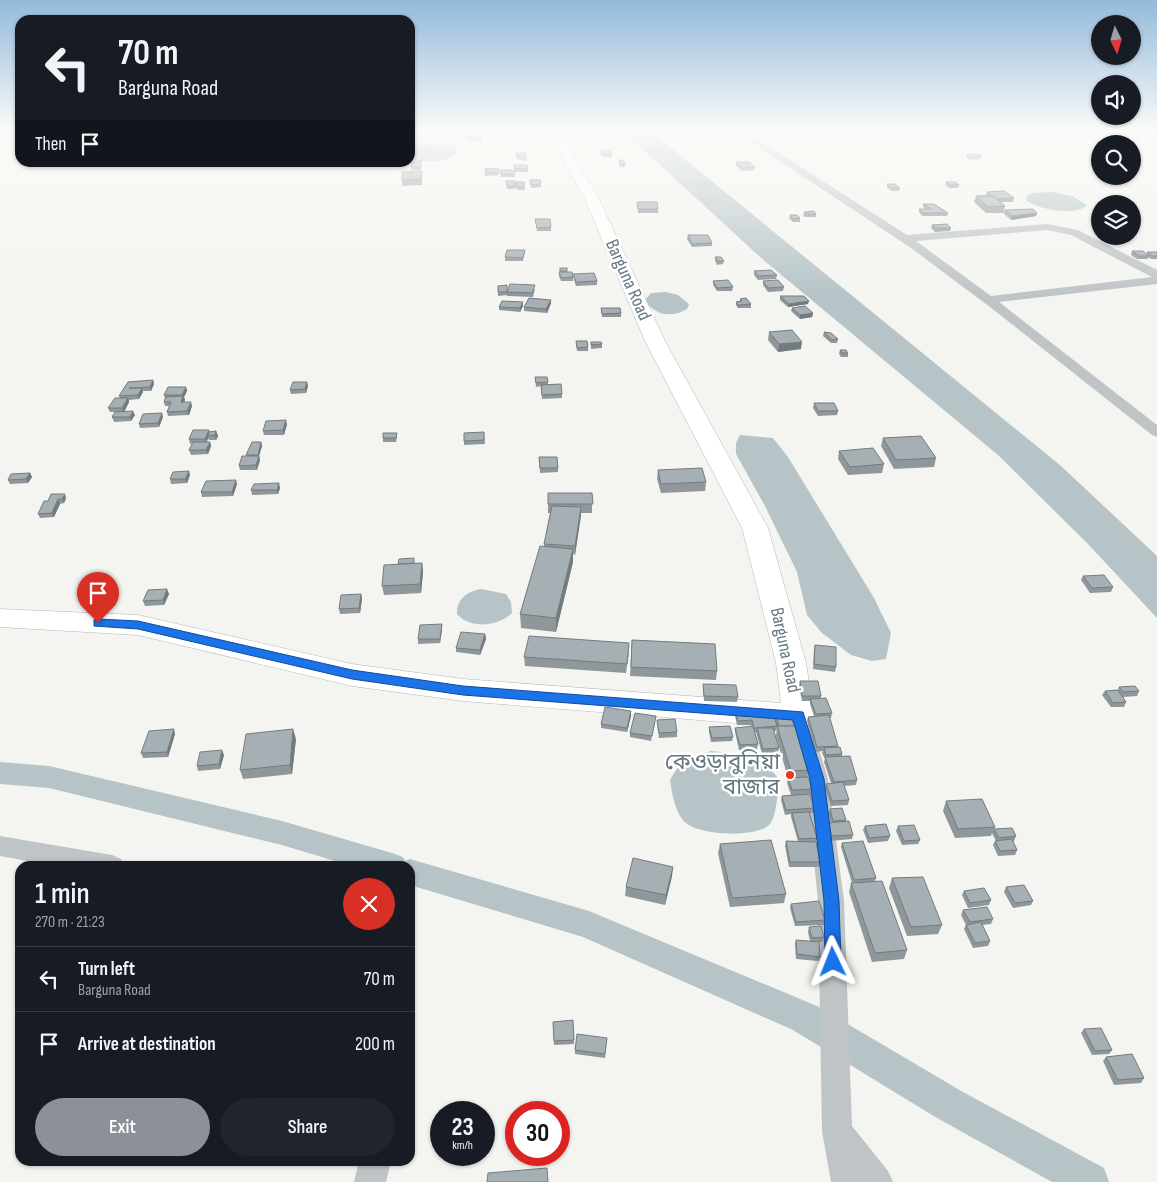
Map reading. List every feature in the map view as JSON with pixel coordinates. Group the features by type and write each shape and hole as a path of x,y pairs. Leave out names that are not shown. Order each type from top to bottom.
{"main road":[{"name":"Barguna Road","path":"0,618 138,625 352,675 463,690 798,716 791,664 755,528 655,340 584,185"}],"street":[{"path":"822,185 940,263 1157,432"},
{"path":"904,239 1047,227 1074,232 1157,275"},
{"path":"987,300 1157,280"},
{"path":"798,716 817,779 831,901 837,1131 847,1182"},
{"path":"0,846 84,861"},
{"path":"837,1131 877,1182"},
{"path":"370,1182 374,1166"}],"shaded area":[{"path":"682,185 717,185 1061,466 1157,556 1157,618 1089,545 998,455 760,257"},
{"path":"1052,192 1072,196 1087,205 1075,211 1066,211 1047,209 1026,200 1027,196 1032,193"},
{"path":"666,292 678,295 689,304 687,309 676,314 664,314 654,309 645,300 651,293"},
{"path":"740,435 773,438 788,457 874,598 891,633 886,659 872,661 851,655 822,633 807,615 797,572 765,506 736,454 736,443"},
{"path":"481,589 506,594 511,602 512,613 499,621 484,624 476,624 463,619 457,614 458,604 467,594"},
{"path":"711,751 732,753 751,758 768,767 775,774 781,783 775,812 768,826 750,832 726,834 693,827 682,819 675,803 670,780 686,760"}],"building":[{"path":"888,185 896,185 900,188 892,188"},
{"path":"1004,191 1014,198 997,199 987,192"},
{"path":"976,196 993,196 1005,206 988,207"},
{"path":"637,202 657,202 658,209 638,209"},
{"path":"923,204 934,204 948,213 923,213 919,209 931,209"},
{"path":"1033,209 1037,213 1012,216 1005,210"},
{"path":"814,211 816,214 806,214 804,212"},
{"path":"790,215 797,215 800,218 793,219"},
{"path":"535,219 550,219 551,227 537,228"},
{"path":"947,224 951,228 936,228 932,225"},
{"path":"688,235 708,235 712,243 692,244"},
{"path":"507,250 525,250 523,258 505,257"},
{"path":"1132,251 1143,251 1149,256 1139,256"},
{"path":"1147,252 1157,252 1157,256 1152,256"},
{"path":"715,257 721,257 724,261 718,261"},
{"path":"560,268 567,268 567,271 560,271"},
{"path":"771,270 777,275 759,276 754,271"},
{"path":"559,272 572,272 573,277 561,278"},
{"path":"594,273 597,281 576,282 573,274"},
{"path":"728,280 733,287 717,288 713,281"},
{"path":"778,280 784,287 768,288 763,281"},
{"path":"510,284 535,285 532,293 507,292"},
{"path":"507,285 507,292 498,292 498,286"},
{"path":"780,296 804,296 809,301 789,304"},
{"path":"529,298 551,300 546,309 524,307"},
{"path":"746,298 751,304 738,305 736,302 742,301 740,299"},
{"path":"502,301 523,302 520,308 499,307"},
{"path":"805,306 813,313 800,315 792,308"},
{"path":"601,308 620,308 621,313 602,314"},
{"path":"792,330 802,342 779,344 769,332"},
{"path":"824,332 831,333 838,339 832,340"},
{"path":"576,341 587,341 588,347 577,348"},
{"path":"591,342 601,342 602,344 591,345"},
{"path":"840,350 846,350 848,353 842,353"},
{"path":"535,377 547,377 548,382 536,383"},
{"path":"153,380 150,387 129,388 142,388 138,395 119,396 128,382"},
{"path":"293,382 307,382 305,389 290,390"},
{"path":"561,384 562,394 542,395 541,385"},
{"path":"168,387 186,387 182,395 164,395"},
{"path":"183,396 181,402 191,402 187,411 167,412 171,402 164,402 166,397"},
{"path":"115,398 128,398 122,408 108,408"},
{"path":"814,403 834,403 838,411 818,411"},
{"path":"133,411 130,417 112,417 115,412"},
{"path":"162,413 158,423 139,424 143,414"},
{"path":"286,420 283,430 263,431 266,421"},
{"path":"193,430 209,430 205,439 189,439"},
{"path":"216,431 215,435 208,436 209,432"},
{"path":"484,432 484,440 464,441 464,433"},
{"path":"383,433 397,433 396,438 383,438"},
{"path":"921,436 936,458 896,460 883,438"},
{"path":"193,442 210,442 206,450 189,450"},
{"path":"252,442 261,442 258,455 246,455"},
{"path":"873,448 884,464 850,467 839,451"},
{"path":"242,456 259,456 256,465 239,466"},
{"path":"539,457 557,457 558,468 540,468"},
{"path":"702,468 706,482 661,484 658,470"},
{"path":"189,471 185,479 170,479 173,472"},
{"path":"30,473 26,479 8,480 11,474"},
{"path":"236,480 232,492 201,492 206,481"},
{"path":"279,483 277,490 251,490 254,484"},
{"path":"548,493 592,493 593,504 548,504"},
{"path":"51,494 65,494 62,499 58,499 52,513 38,514 44,501 48,501"},
{"path":"552,506 581,507 575,546 544,544"},
{"path":"540,546 573,549 556,618 520,614"},
{"path":"414,558 414,563 398,564 399,559"},
{"path":"422,563 420,584 382,586 384,565"},
{"path":"1104,575 1113,587 1092,588 1083,576"},
{"path":"167,589 163,600 143,601 148,590"},
{"path":"361,594 359,608 339,609 341,595"},
{"path":"442,624 440,639 418,639 420,625"},
{"path":"461,632 485,634 480,650 456,648"},
{"path":"529,636 629,643 627,664 524,657"},
{"path":"632,640 715,644 717,671 631,667"},
{"path":"815,645 836,647 836,667 814,664"},
{"path":"800,681 818,681 821,696 802,696"},
{"path":"703,684 736,685 738,697 704,696"},
{"path":"1135,686 1139,691 1123,692 1119,687"},
{"path":"1118,690 1126,702 1113,703 1105,691"},
{"path":"826,698 832,713 816,714 810,699"},
{"path":"605,707 631,711 627,728 601,724"},
{"path":"736,712 773,712 777,726 754,728 752,720 738,721"},
{"path":"635,713 656,716 652,736 630,733"},
{"path":"790,714 794,726 779,726 776,715"},
{"path":"829,715 838,746 817,747 808,717"},
{"path":"675,719 677,732 659,733 657,720"},
{"path":"730,726 733,737 712,738 709,727"},
{"path":"753,726 758,744 740,745 735,728"},
{"path":"777,726 795,726 809,770 791,771"},
{"path":"757,728 773,728 779,748 763,749"},
{"path":"174,729 167,752 141,753 149,731"},
{"path":"293,729 290,765 240,770 246,734"},
{"path":"840,747 842,754 826,755 824,748"},
{"path":"222,750 219,764 197,766 200,752"},
{"path":"850,756 857,780 834,782 825,757"},
{"path":"808,777 812,789 792,790 788,778"},
{"path":"843,782 849,800 832,801 826,784"},
{"path":"810,794 814,808 786,810 782,796"},
{"path":"982,799 995,827 958,829 946,801"},
{"path":"842,808 846,820 833,821 830,809"},
{"path":"809,812 817,838 799,839 792,813"},
{"path":"849,821 853,835 832,836 827,823"},
{"path":"886,824 890,836 869,838 865,826"},
{"path":"914,825 920,840 904,841 898,826"},
{"path":"1012,828 1016,836 999,838 994,829"},
{"path":"1012,839 1017,850 1000,851 995,841"},
{"path":"771,840 786,894 732,898 720,844"},
{"path":"786,841 816,842 820,862 790,862"},
{"path":"863,841 876,878 854,880 842,843"},
{"path":"633,858 673,867 666,895 626,887"},
{"path":"923,877 942,925 911,927 892,878"},
{"path":"882,881 907,950 875,953 851,883"},
{"path":"1024,885 1033,901 1015,903 1006,887"},
{"path":"984,888 991,900 970,903 964,891"},
{"path":"819,901 825,920 796,922 791,904"},
{"path":"987,907 993,919 970,922 963,910"},
{"path":"981,922 990,941 975,943 966,925"},
{"path":"821,926 824,937 812,938 809,927"},
{"path":"796,940 819,942 820,957 797,954"},
{"path":"573,1020 574,1040 554,1041 553,1022"},
{"path":"1101,1028 1112,1050 1095,1051 1084,1029"},
{"path":"577,1034 607,1038 605,1054 575,1050"},
{"path":"1132,1054 1144,1078 1118,1080 1106,1057"},
{"path":"547,1168 548,1182 487,1182 488,1173"}],"waterway":[{"path":"0,773 49,777 282,833 375,861"},
{"path":"415,873 589,925 805,1018 950,1105 1090,1182"}],"place":[{"name":"কেওড়াবুনিয়া বাজার","path":"790,775"}],"route":[{"path":"98,623 138,625 352,675 463,690 798,716 817,779 831,901 833,962"}]}
